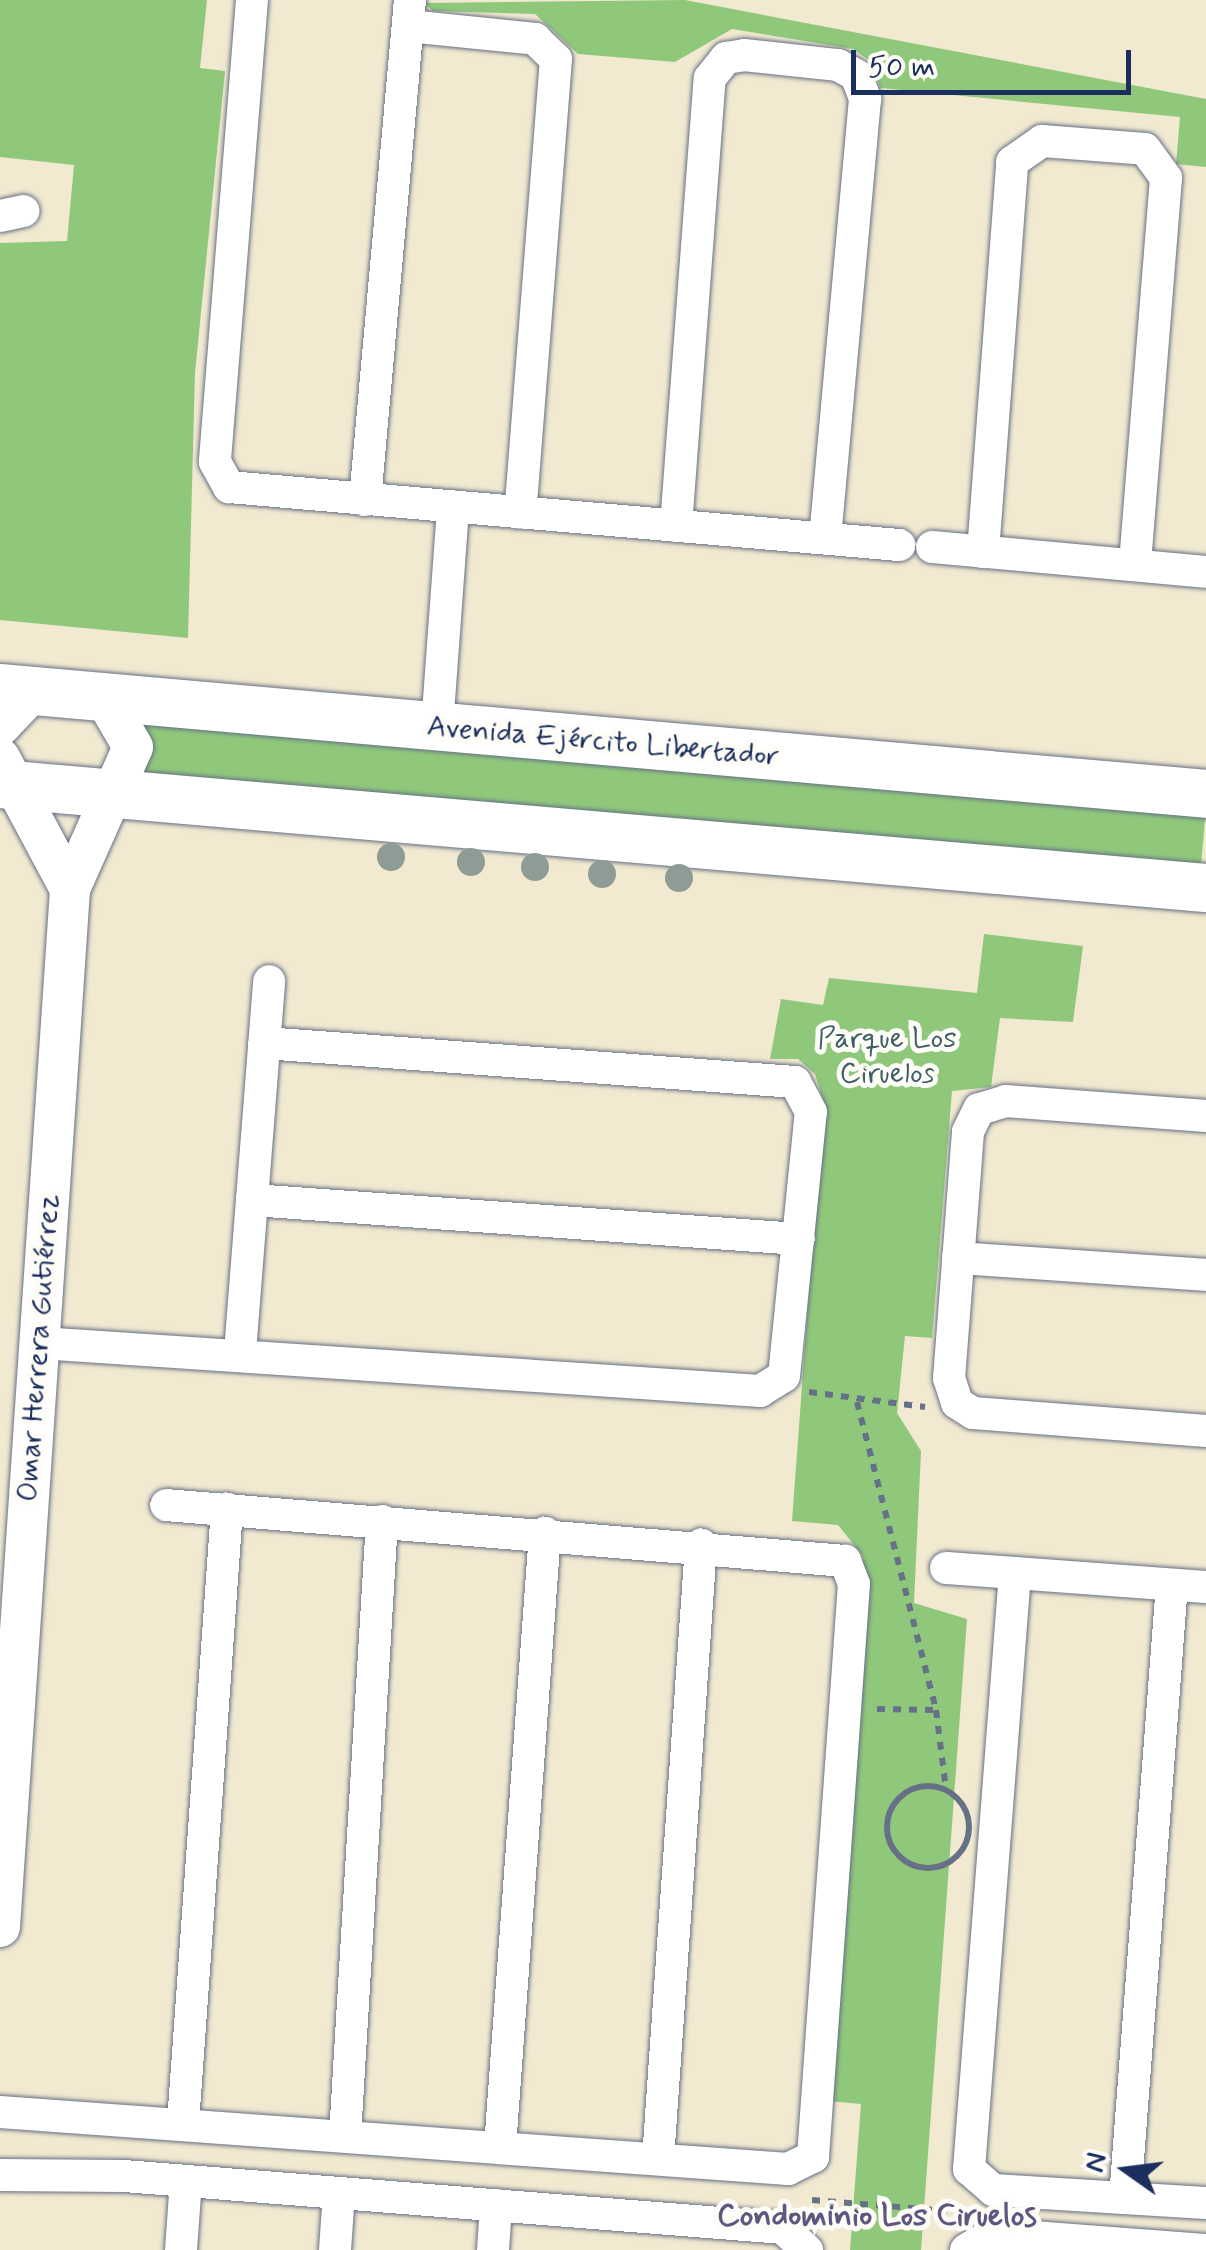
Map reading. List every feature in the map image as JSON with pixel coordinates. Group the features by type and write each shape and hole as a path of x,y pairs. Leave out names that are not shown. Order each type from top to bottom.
{"main road":[{"name":"Avenida Ejército Libertador","path":"17,689 1206,794"},
{"path":"7,776 109,797 1206,888"}],"street":[{"path":"252,0 217,472 239,490 899,544"},
{"path":"365,500 409,13 535,38 556,59 520,513"},
{"path":"676,526 710,78 726,58 744,56 838,65 856,75 865,99 825,538"},
{"path":"983,552 1012,162 1042,141 1146,149 1166,178 1135,565"},
{"path":"437,727 453,507"},
{"path":"932,547 1206,572"},
{"path":"0,726 17,689"},
{"name":"Omar Herrera Gutiérrez","path":"0,1926 10,1618 40,1342 70,889 134,747 104,697"},
{"name":"Omar Herrera Gutiérrez","path":"7,776 70,889"},
{"path":"240,1352 269,981"},
{"path":"40,1342 240,1352 760,1391 779,1384 800,1239 811,1112 803,1088 786,1078 264,1042"},
{"path":"1206,1116 987,1104 970,1123 949,1378 957,1403 982,1414 1206,1431"},
{"path":"252,1200 800,1239"},
{"path":"958,1258 1206,1275"},
{"path":"0,2112 799,2169 814,2157 854,1584 845,1561 701,1545 166,1505"},
{"path":"184,2123 227,1509"},
{"path":"345,2136 382,1521"},
{"path":"500,2147 544,1533"},
{"path":"658,2159 701,1545"},
{"path":"946,1568 1206,1587"},
{"path":"1015,1573 972,2177 993,2190 1206,2203"},
{"path":"1126,2198 1172,1585"},
{"path":"0,2175 186,2181 496,2205 649,2234 783,2228 807,2250"},
{"path":"181,2250 186,2181"},
{"path":"335,2250 338,2193"},
{"path":"493,2250 496,2205"},
{"path":"966,2250 993,2234 1122,2247 1204,2250"}],"path":[{"path":"779,1384 857,1402 957,1403"},
{"path":"857,1402 936,1710 946,1789 967,1811 967,1842 945,1864 910,1864 890,1844 888,1815 905,1792 946,1789"},
{"path":"846,1708 936,1710"},
{"path":"812,2200 965,2212 972,2177"}],"green space":[{"path":"0,0 207,0 200,68 225,71 195,373 188,638 0,620 0,243 67,241 74,165 0,157"},
{"path":"685,0 1206,99 1206,167 1176,164 1180,117 880,88 873,63 853,49 732,29 675,62 578,54 535,14 433,11 424,3"},
{"path":"143,716 1206,809 1201,871 138,778"},
{"name":"Parque Los Ciruelos","path":"984,934 1083,946 1073,1022 1000,1018 991,1087 952,1091 932,1338 905,1336 897,1413 921,1451 914,1603 967,1619 921,2250 850,2250 861,2104 828,2101 863,1556 838,1525 792,1521 823,1100 815,1074 798,1059 770,1059 781,999 823,1005 829,978 977,993"}],"district":[{"name":"Condominio Los Ciruelos","path":"877,2216"}]}
